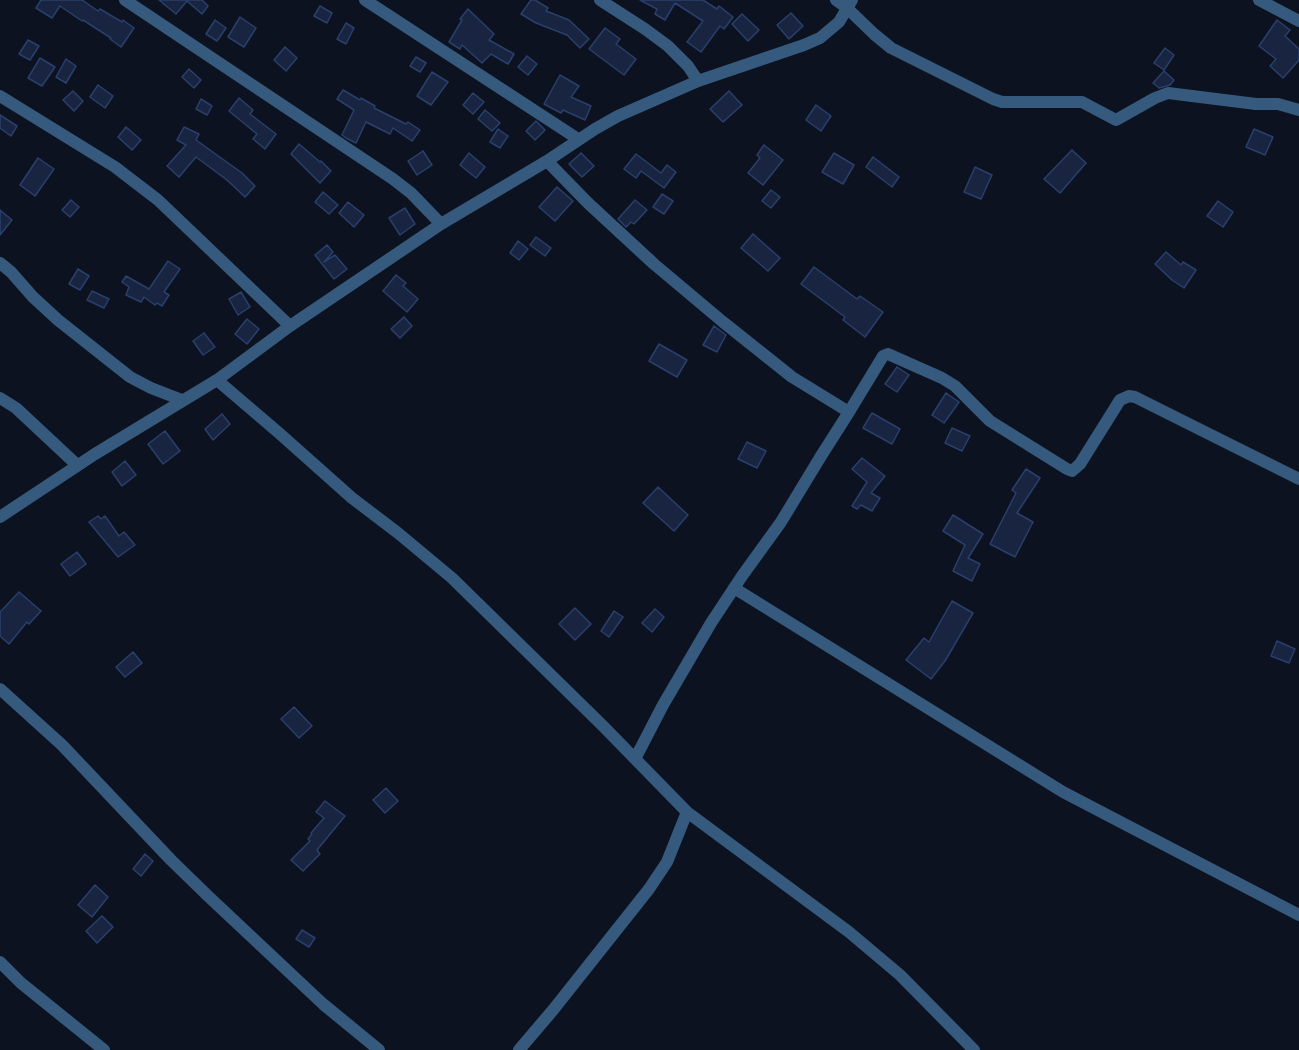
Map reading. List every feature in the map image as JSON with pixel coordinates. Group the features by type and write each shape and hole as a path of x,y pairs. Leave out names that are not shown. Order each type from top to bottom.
{"street":[{"path":"125,0 393,179 411,193 441,224"},
{"path":"365,0 578,139"},
{"path":"600,0 669,46 688,66 698,81"},
{"path":"836,0 850,4 874,34 891,48 1002,102 1082,102 1116,120 1168,93 1256,104 1278,104 1299,110"},
{"path":"1260,0 1299,21"},
{"path":"0,517 77,465 217,380 290,326 441,224 548,161 578,139 618,116 698,81 820,38 839,22 850,4"},
{"path":"0,96 115,167 158,200 290,326"},
{"path":"548,161 588,203 654,264 723,322 792,377 849,412"},
{"path":"0,263 58,320 130,376 151,388 182,400"},
{"path":"635,759 706,631 781,522 883,356 888,354 942,378 955,386 990,421 1072,471 1080,464 1120,400 1129,396 1299,479"},
{"path":"217,380 352,498 452,578 687,812 849,932 900,975 975,1050"},
{"path":"0,398 16,408 77,465"},
{"path":"734,588 1063,792 1299,915"},
{"path":"0,689 62,745 201,889 322,1004 379,1050"},
{"path":"519,1050 649,889 668,862 687,812"},
{"path":"0,962 21,983 104,1050"}],"building":[{"path":"41,0 82,0 98,11 100,9 134,28 121,47 111,38 60,6 52,18 36,8"},
{"path":"159,0 202,0 208,6 202,14 187,1 176,14"},
{"path":"531,0 548,8 546,11 569,20 589,39 580,48 567,35 536,23 521,14"},
{"path":"640,0 703,0 717,9 719,6 733,17 724,29 720,26 701,52 687,42 703,21 675,3 665,20 655,14 657,9"},
{"path":"320,6 332,13 327,23 314,16"},
{"path":"468,9 494,34 489,40 514,54 508,64 491,54 482,63 462,45 460,49 449,42 462,20 460,19"},
{"path":"791,13 803,26 789,39 777,25"},
{"path":"742,14 759,30 748,41 732,24"},
{"path":"240,17 256,28 244,47 228,37"},
{"path":"215,20 226,28 217,41 206,34"},
{"path":"1277,20 1290,30 1285,36 1299,49 1299,60 1283,78 1270,66 1276,59 1259,46"},
{"path":"346,23 354,28 346,44 337,39"},
{"path":"605,28 620,39 616,44 636,59 624,75 589,49"},
{"path":"28,40 39,46 30,60 19,54"},
{"path":"285,47 297,58 286,71 274,60"},
{"path":"1165,48 1174,55 1164,70 1154,63"},
{"path":"527,56 537,64 528,75 518,67"},
{"path":"416,57 426,63 420,72 410,66"},
{"path":"40,58 55,67 42,86 28,78"},
{"path":"66,59 76,66 66,83 56,77"},
{"path":"189,69 201,80 194,88 182,77"},
{"path":"1164,71 1174,80 1170,85 1159,88 1153,83"},
{"path":"432,72 448,82 431,105 417,96"},
{"path":"560,75 579,86 571,97 591,106 585,120 563,110 561,113 544,104"},
{"path":"98,85 113,96 105,108 90,97"},
{"path":"343,90 420,130 412,141 393,128 390,134 366,122 356,143 346,138 342,135 354,110 337,99"},
{"path":"73,91 83,101 74,111 63,100"},
{"path":"729,91 742,105 723,122 710,109"},
{"path":"473,93 484,102 473,114 463,105"},
{"path":"239,98 253,110 250,114 276,134 265,149 253,139 257,134 229,111"},
{"path":"201,99 212,106 207,115 196,109"},
{"path":"816,105 831,116 821,131 806,120"},
{"path":"485,110 500,123 492,131 478,119"},
{"path":"0,115 17,126 11,136 0,128"},
{"path":"536,121 545,130 535,140 526,131"},
{"path":"126,127 141,140 132,150 118,137"},
{"path":"184,127 199,134 196,140 242,173 255,186 245,197 196,157 179,177 167,166 186,145 177,140"},
{"path":"498,129 508,136 500,148 490,142"},
{"path":"1254,129 1273,137 1265,155 1246,147"},
{"path":"299,144 331,171 320,183 291,154"},
{"path":"764,145 783,160 763,185 748,173 760,158 757,155"},
{"path":"1072,150 1086,163 1060,193 1044,179"},
{"path":"423,151 432,165 417,175 408,161"},
{"path":"469,153 485,167 476,178 460,165"},
{"path":"581,153 594,166 582,177 569,164"},
{"path":"834,153 854,165 843,184 822,172"},
{"path":"636,154 661,173 667,165 676,172 664,188 641,171 636,178 624,169"},
{"path":"873,157 899,177 892,187 866,167"},
{"path":"38,158 54,169 35,196 20,185"},
{"path":"975,167 992,175 981,199 964,192"},
{"path":"557,187 573,201 555,221 539,207"},
{"path":"771,190 780,197 771,208 762,201"},
{"path":"323,192 338,205 329,214 315,202"},
{"path":"662,194 673,201 664,214 653,207"},
{"path":"71,200 79,207 70,217 62,210"},
{"path":"635,200 647,210 634,224 631,222 626,227 618,219"},
{"path":"1218,201 1233,212 1223,227 1207,216"},
{"path":"348,202 364,215 354,227 339,213"},
{"path":"405,208 415,224 400,235 389,218"},
{"path":"0,210 12,220 0,235"},
{"path":"753,234 780,258 768,271 741,248"},
{"path":"536,237 551,248 545,256 530,245"},
{"path":"518,241 528,249 519,260 510,253"},
{"path":"327,245 333,252 324,262 335,255 347,269 334,279 315,255"},
{"path":"1166,252 1181,265 1183,262 1196,270 1184,288 1155,264"},
{"path":"168,261 180,269 164,292 169,295 162,306 157,303 155,305 144,297 141,302 126,295 129,287 122,282 126,276 149,289"},
{"path":"814,267 857,299 860,296 883,312 865,337 843,320 845,317 801,284"},
{"path":"78,269 89,276 80,290 69,284"},
{"path":"396,275 406,283 403,286 418,299 407,312 383,291"},
{"path":"92,291 109,299 104,308 87,300"},
{"path":"241,292 250,307 238,315 229,299"},
{"path":"404,317 412,326 400,338 391,329"},
{"path":"247,319 259,329 247,344 235,334"},
{"path":"714,326 726,335 717,352 703,345"},
{"path":"204,333 215,347 203,355 193,341"},
{"path":"659,344 687,360 677,377 649,361"},
{"path":"897,367 909,375 897,392 885,384"},
{"path":"946,393 959,402 944,423 932,415"},
{"path":"872,413 900,429 892,444 863,428"},
{"path":"222,414 230,424 213,440 205,429"},
{"path":"952,428 970,436 962,451 945,443"},
{"path":"165,431 180,451 163,464 148,444"},
{"path":"747,442 766,451 757,468 738,459"},
{"path":"862,458 885,476 871,493 880,498 872,511 861,505 857,509 852,506 867,482 852,469"},
{"path":"125,461 136,475 122,486 112,472"},
{"path":"1026,469 1040,478 1017,513 1033,522 1015,557 990,544 1016,493 1012,490"},
{"path":"658,487 688,515 674,531 643,503"},
{"path":"953,515 983,534 968,558 980,564 972,581 953,571 965,545 943,531"},
{"path":"98,516 101,519 105,516 119,536 124,532 135,545 118,557 89,522"},
{"path":"77,552 86,564 70,576 61,564"},
{"path":"19,592 41,611 29,624 27,622 9,644 0,636 0,612"},
{"path":"952,601 973,613 945,661 931,679 906,660 924,638 929,642"},
{"path":"575,608 591,624 575,640 559,624"},
{"path":"655,609 664,617 652,632 642,623"},
{"path":"614,611 623,617 609,637 601,631"},
{"path":"1277,641 1295,649 1289,663 1271,656"},
{"path":"133,652 142,663 125,677 116,667"},
{"path":"294,707 312,726 299,738 281,719"},
{"path":"386,788 398,801 385,813 373,800"},
{"path":"325,801 345,816 317,850 320,854 303,871 291,860 310,841 308,839 311,833 324,818 316,812"},
{"path":"145,854 153,861 141,876 133,869"},
{"path":"95,885 108,897 92,917 78,905"},
{"path":"102,916 113,927 97,943 86,931"},
{"path":"302,930 315,938 309,947 296,939"}]}
